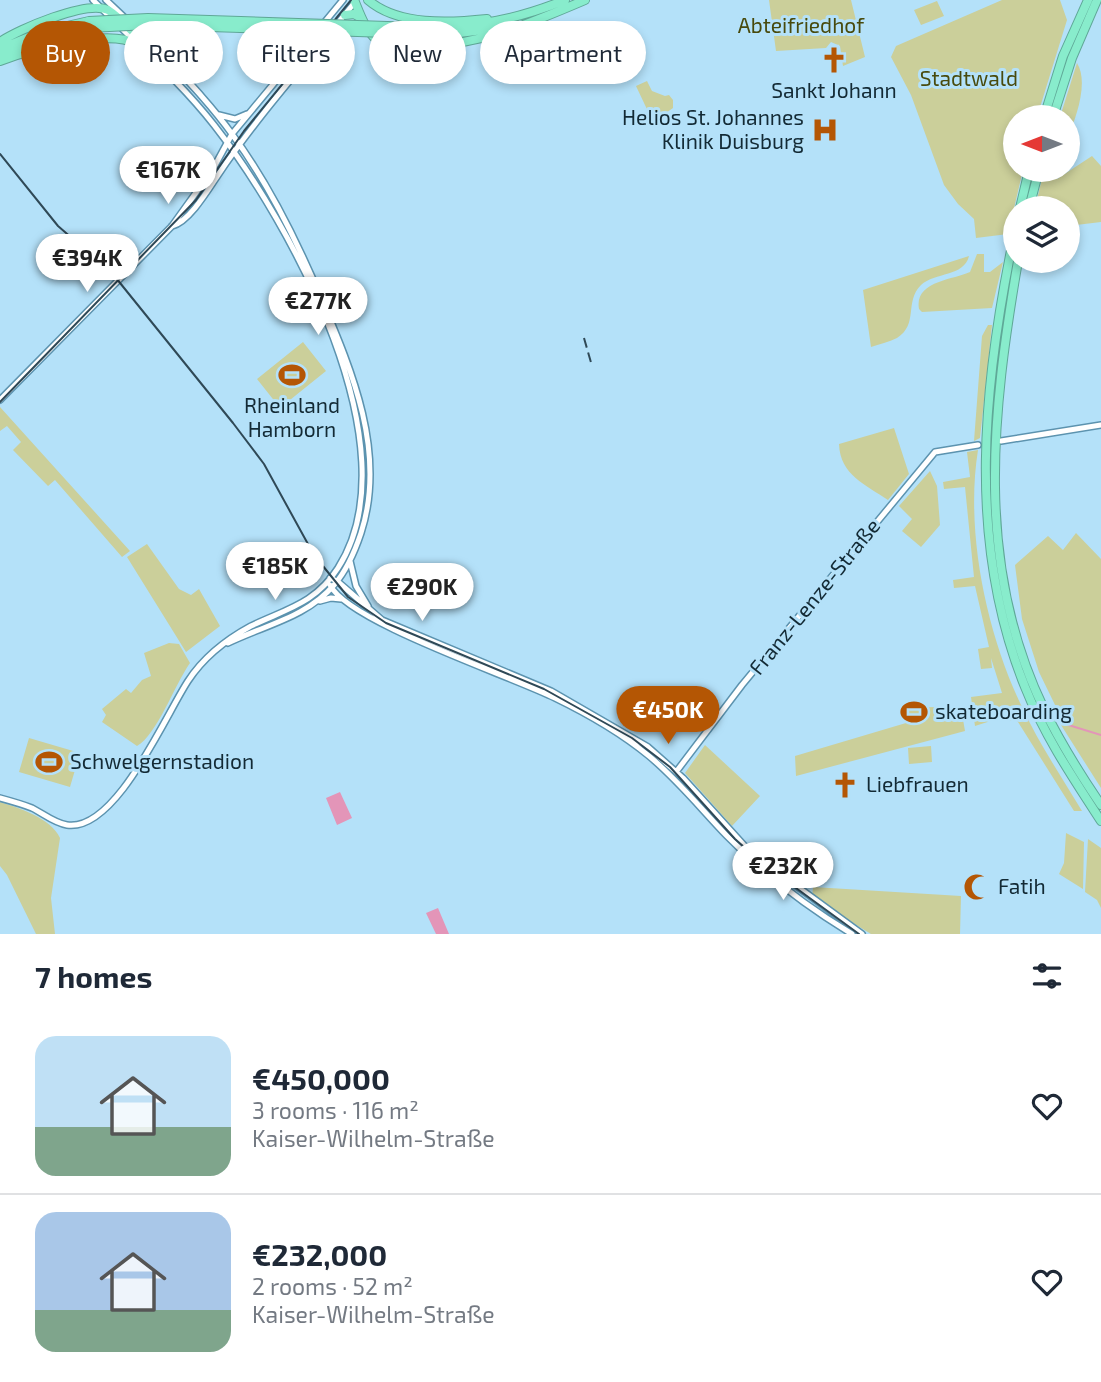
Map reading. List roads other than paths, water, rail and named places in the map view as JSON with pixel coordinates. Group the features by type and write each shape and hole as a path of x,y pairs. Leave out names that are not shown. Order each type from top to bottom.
{"highway":[{"path":"74,11 80,0"},
{"path":"368,0 390,14 439,20 480,19 544,12"},
{"path":"356,1 371,34 387,45 401,47 454,45 478,40 518,28 565,0"},
{"path":"110,24 387,29 441,34 509,27 544,12 585,0"},
{"path":"1049,105 1088,0"},
{"path":"1056,105 1068,57 1097,0"},
{"path":"0,42 30,26 100,1 124,25"},
{"path":"108,21 109,13"},
{"path":"345,15 354,14 362,19"},
{"path":"0,49 21,40"},
{"path":"0,59 21,49"},
{"path":"0,59 21,53"},
{"path":"1011,273 993,359 986,441 984,493 991,571 1006,634 1025,688 1052,744 1101,821"},
{"path":"1013,273 995,441 994,493 998,551 1015,631 1035,687 1060,740 1101,805"}],"main road":[{"path":"172,226 197,204 249,113 343,0"},
{"path":"100,1 124,21"},
{"path":"0,400 172,226 236,139 356,1"},
{"path":"109,13 124,30"},
{"path":"0,798 31,808 67,825 84,824 98,817 147,755 192,675 219,648 246,629 300,606 330,578 347,551 361,502 362,455 356,418 333,340 309,282 273,213 230,147 177,84"},
{"path":"190,84 236,139 279,210 313,279 349,366 361,404 368,446 370,482 364,524 350,561 331,588 305,610 219,648"},
{"path":"218,115 234,119 249,113"},
{"path":"1001,441 1101,425"},
{"name":"Franz-Lenze-Straße","path":"672,777 742,685 935,452 978,445"},
{"path":"350,561 359,593 373,612"},
{"path":"330,578 393,627"},
{"path":"330,578 331,588 342,599 393,627 565,699 649,747 677,771 750,852 862,934"},
{"path":"317,602 331,598 342,599"},
{"path":"441,647 582,712 640,749 672,777 746,854 816,911 852,934"}],"waterway":[{"path":"1023,720 1028,720"},
{"path":"1062,723 1101,735"}],"tram line":[{"path":"0,402 196,200 244,131 351,0"},
{"path":"0,154 58,226 112,273 233,423 264,464 314,555 348,597 386,623 544,689 632,738 670,767 735,839 763,864 859,934"}],"railway":[{"path":"584,338 592,366"}],"place":[{"name":"Sankt Johann","path":"834,60"},
{"name":"Helios St. Johannes Klinik Duisburg","path":"825,130"},
{"name":"Rheinland Hamborn","path":"292,375"},
{"name":"skateboarding","path":"914,712"},
{"name":"Schwelgernstadion","path":"49,762"},
{"name":"Liebfrauen","path":"845,785"},
{"name":"Fatih","path":"977,887"}],"park label":[{"name":"Abteifriedhof","path":"801,26"},
{"name":"Stadtwald","path":"969,79"}]}
